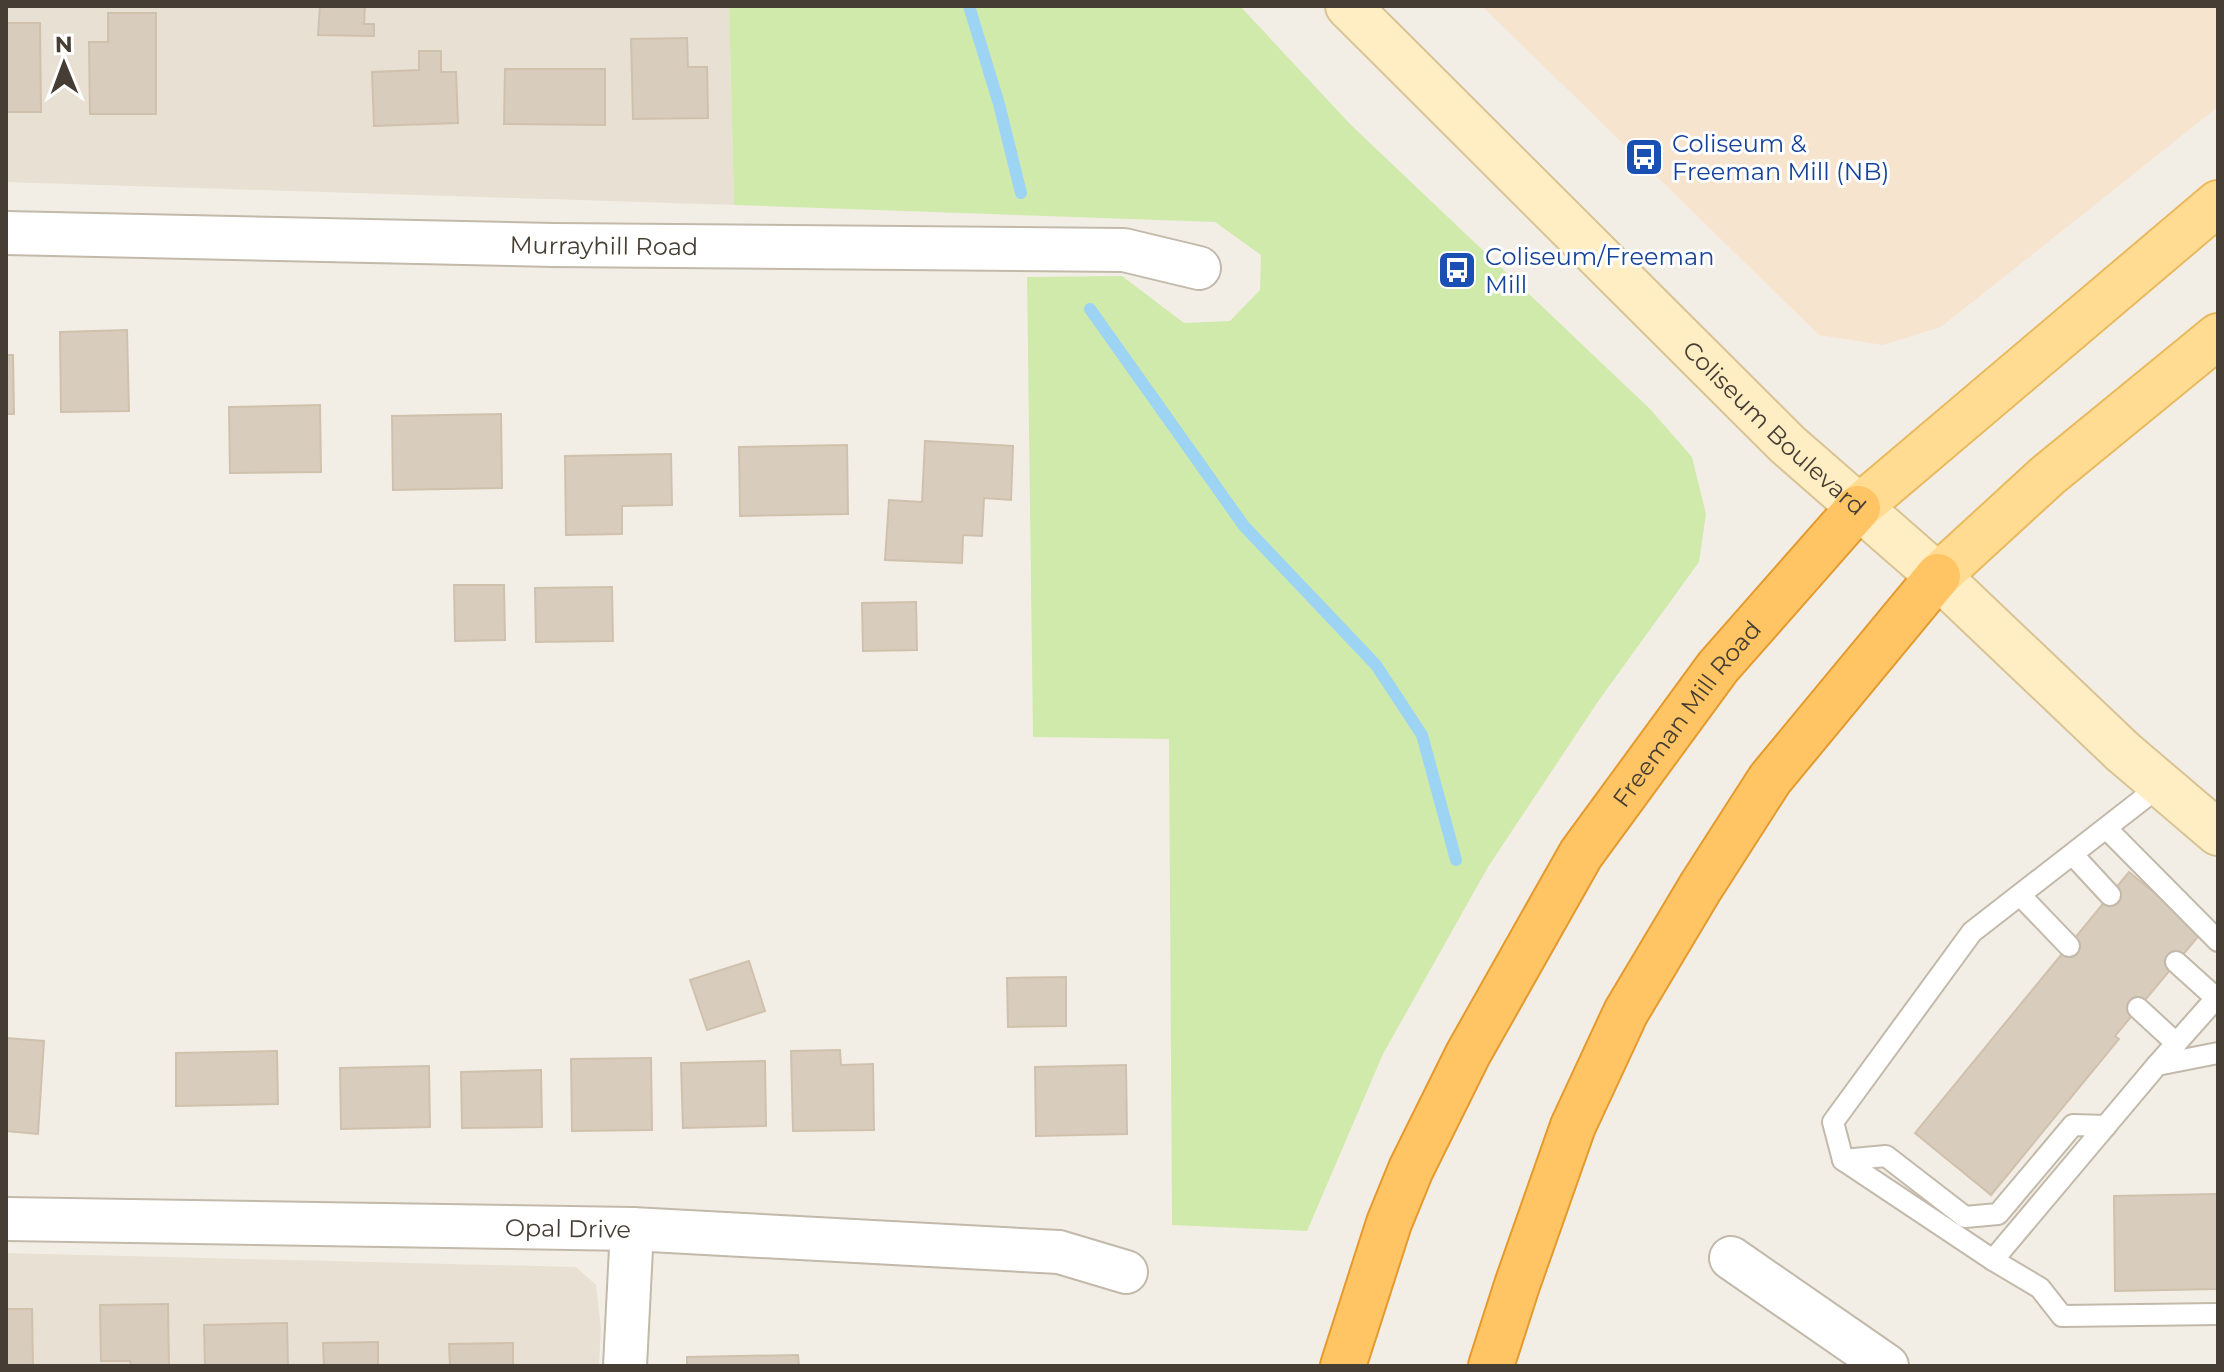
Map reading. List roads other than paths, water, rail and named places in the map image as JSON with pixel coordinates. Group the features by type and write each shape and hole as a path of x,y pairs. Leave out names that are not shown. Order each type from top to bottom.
{"highway":[{"name":"Freeman Mill Road","path":"1343,1366 1389,1223 1411,1169 1468,1054 1581,854 1718,667 1858,508"},
{"path":"1491,1366 1573,1126 1626,1012 1770,779 1938,576"}],"main road":[{"name":"Coliseum Boulevard","path":"1348,6 1787,444 1938,576 2123,752 2218,833"},
{"name":"Freeman Mill Road","path":"1858,508 2218,203"},
{"path":"1938,576 2047,476 2218,336"}],"street":[{"name":"Murrayhill Road","path":"6,233 539,245 1124,250 1199,268"},
{"name":"Opal Drive","path":"6,1219 632,1229 1059,1252 1126,1272"},
{"path":"625,1366 632,1229"},
{"path":"1731,1258 1887,1366"}],"lane":[{"path":"2161,785 1972,932 1833,1122 1843,1160 2040,1288 2062,1316 2218,1314"},
{"path":"2107,829 2218,941"},
{"path":"2073,855 2110,895"},
{"path":"2020,895 2069,946"},
{"path":"1993,1260 2217,997 2176,962"},
{"path":"2138,1008 2176,1043"},
{"path":"2157,1065 2218,1053"},
{"path":"1843,1160 1886,1156 1965,1217 1998,1214 2073,1125 2106,1126"}],"waterway":[{"path":"969,6 999,104 1021,193"},
{"path":"1090,309 1244,526 1376,665 1422,735 1456,860"}],"place":[{"name":"Coliseum & Freeman Mill (NB)","path":"1644,157"},
{"name":"Coliseum/Freeman Mill","path":"1457,270"}]}
